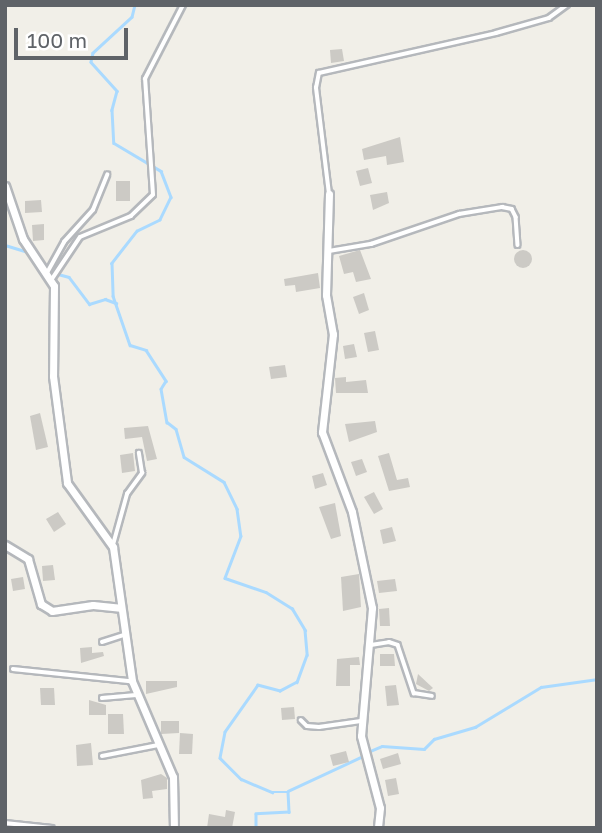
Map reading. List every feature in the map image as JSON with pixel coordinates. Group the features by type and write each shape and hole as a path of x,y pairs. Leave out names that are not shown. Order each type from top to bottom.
{"street":[{"path":"5,186 23,239 49,276 57,297 53,376 66,483 113,547 123,635 135,695 175,786 174,828"},
{"path":"328,194 327,251 333,334 322,432 361,545 372,608 361,720 363,749 380,808 378,828"},
{"path":"5,545 28,559 41,604 52,611 93,605 120,608"}],"lane":[{"path":"49,276 80,237 131,216 153,195 145,79 183,5"},
{"path":"328,194 316,88 319,73 496,33 549,18 567,5"},
{"path":"49,276 64,242 93,210 107,175"},
{"path":"327,251 371,244 459,214 502,207 512,209 516,217 518,245"},
{"path":"113,547 127,494 142,473 139,453"},
{"path":"102,642 123,635"},
{"path":"369,645 389,642 398,645 414,693 432,696"},
{"path":"13,669 132,681"},
{"path":"102,698 135,695"},
{"path":"301,720 307,726 319,727 361,720"},
{"path":"102,756 158,745"},
{"path":"5,823 52,828"}],"building":[{"path":"342,49 344,61 331,63 330,50"},
{"path":"400,137 404,162 387,165 386,156 364,160 362,149"},
{"path":"368,168 372,183 360,186 356,171"},
{"path":"116,181 130,181 130,201 116,201"},
{"path":"387,192 389,203 373,210 370,195"},
{"path":"41,200 42,212 25,213 25,201"},
{"path":"44,224 44,240 33,241 32,225"},
{"path":"360,250 371,279 356,282 353,272 344,274 339,256"},
{"path":"523,250 529,253 532,259 529,265 523,268 517,265 514,259 517,253"},
{"path":"318,273 320,288 296,292 295,285 285,286 284,279"},
{"path":"364,293 369,310 359,314 353,297"},
{"path":"375,331 379,350 368,352 364,333"},
{"path":"354,344 357,357 345,359 343,346"},
{"path":"285,365 287,377 271,379 269,367"},
{"path":"346,377 346,382 366,380 368,393 336,393 335,378"},
{"path":"40,413 48,447 36,450 30,416"},
{"path":"375,421 377,432 349,442 345,424"},
{"path":"148,426 157,459 147,461 142,437 125,439 124,428"},
{"path":"133,453 135,471 122,473 120,455"},
{"path":"389,453 397,480 408,478 410,487 389,491 378,456"},
{"path":"362,459 367,472 356,476 351,462"},
{"path":"323,473 327,485 315,489 312,476"},
{"path":"374,492 383,509 374,514 364,497"},
{"path":"335,503 341,536 331,539 319,507"},
{"path":"58,512 66,524 54,532 46,519"},
{"path":"392,527 396,541 383,544 380,530"},
{"path":"53,565 55,580 43,581 42,566"},
{"path":"359,574 361,607 343,611 341,577"},
{"path":"23,577 25,589 13,591 11,579"},
{"path":"395,579 397,591 379,593 377,581"},
{"path":"389,608 390,626 380,626 379,609"},
{"path":"92,647 92,653 103,652 104,656 81,663 80,648"},
{"path":"380,654 394,654 395,666 380,666"},
{"path":"359,657 360,665 350,665 350,686 336,686 337,659"},
{"path":"418,674 433,688 429,691 416,684"},
{"path":"146,681 177,681 177,687 146,694"},
{"path":"396,685 399,705 387,706 385,686"},
{"path":"40,688 54,688 55,705 41,705"},
{"path":"89,700 106,705 106,715 89,715"},
{"path":"294,707 295,719 282,720 281,708"},
{"path":"108,714 123,714 124,734 108,734"},
{"path":"161,721 179,721 179,733 161,734"},
{"path":"180,733 193,734 192,754 179,754"},
{"path":"91,743 93,765 77,766 76,745"},
{"path":"346,751 349,762 333,766 330,755"},
{"path":"398,753 401,764 383,769 380,759"},
{"path":"161,774 167,778 167,789 152,791 153,798 143,799 141,780"},
{"path":"396,778 399,794 388,796 385,780"},
{"path":"226,810 235,812 232,828 207,828 209,814 225,817"}],"waterway":[{"path":"135,5 132,17 93,53 91,62 117,91 112,110 114,143 161,171 171,197 160,220 137,231 112,263 113,296 130,345 146,350 166,381 161,389 167,422 176,429 184,457 224,482 237,509 241,536 225,578 266,592 292,608 305,630 307,655 297,682 280,691 258,685 225,732 220,758 241,779 272,792 288,792 289,812 256,814 256,828"},
{"path":"5,245 25,251"},
{"path":"58,274 69,277 89,304 105,299 116,303"},
{"path":"368,752 382,746 424,749 434,739 475,727 541,687 597,679"},
{"path":"288,791 363,756"}]}
